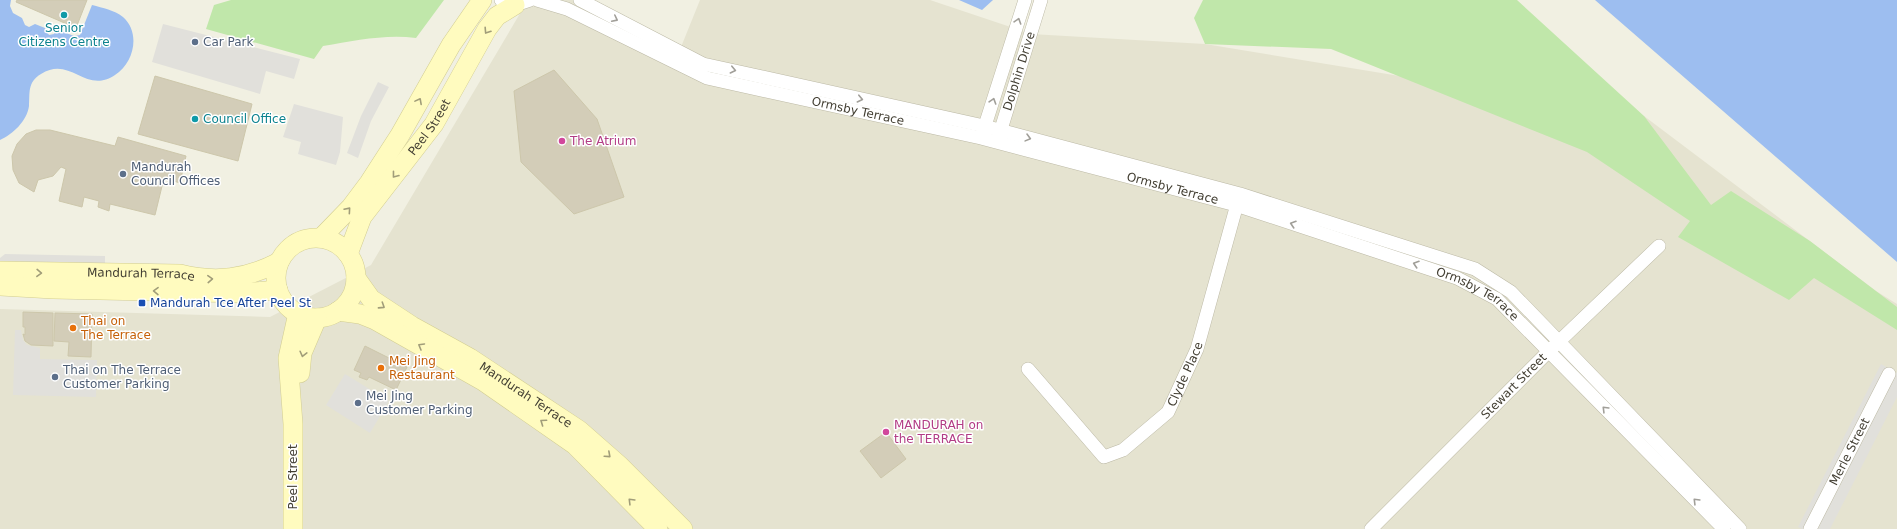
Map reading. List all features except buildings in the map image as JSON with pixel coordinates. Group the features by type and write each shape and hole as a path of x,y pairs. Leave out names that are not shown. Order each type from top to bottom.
{"main road":[{"name":"Peel Street","path":"321,238 352,207 369,183 400,135 451,44 482,0"},
{"name":"Peel Street","path":"348,254 362,217 437,119 487,29 498,16 515,2"},
{"path":"311,238 321,238 341,246 348,254 354,265 356,278 354,291 348,303 338,312 317,318 298,314 290,308 283,300 278,290 276,281 280,262 285,253 296,243 311,238"},
{"name":"Mandurah Terrace","path":"0,271 180,274 202,279 235,278 264,270 280,262"},
{"name":"Mandurah Terrace","path":"356,278 371,299 412,326 470,358 579,430 620,466 684,529"},
{"name":"Mandurah Terrace","path":"0,286 67,289 234,292 278,290"},
{"name":"Mandurah Terrace","path":"338,312 360,314 386,325 495,390 575,445 658,529"},
{"name":"Peel Street","path":"293,529 293,424 288,358 298,314"},
{"name":"Peel Street","path":"293,424 302,353 317,318"}],"street":[{"name":"Ormsby Terrace","path":"537,0 568,9 706,78 983,132"},
{"name":"Ormsby Terrace","path":"580,0 703,64 983,132 1238,200 1475,269 1511,292 1740,529"},
{"name":"Dolphin Drive","path":"983,132 1025,0"},
{"name":"Dolphin Drive","path":"999,137 1041,0"},
{"name":"Ormsby Terrace","path":"1238,200 1457,278 1497,299 1724,529"},
{"name":"Clyde Place","path":"1028,368 1104,457 1123,450 1168,412 1196,349 1238,200"},
{"name":"Stewart Street","path":"1371,529 1548,352 1659,246"},
{"name":"Merle Street","path":"1810,529 1889,374"}],"shaded area":[{"path":"528,0 584,0 679,52 700,0 930,0 1031,34 1205,44 1644,116 1876,291 1897,304 1897,529 0,529 0,309 270,317 371,265"},
{"name":"Car Park","path":"163,24 300,59 294,79 266,71 260,94 152,62"},
{"path":"378,82 389,87 371,121 358,158 347,153 361,116"},
{"path":"294,104 343,117 340,152 336,165 298,154 301,142 283,137"},
{"path":"5,254 105,256 105,271 0,267 0,258"},
{"name":"Thai on The Terrace Customer Parking","path":"15,330 21,330 23,340 27,345 40,348 40,359 97,360 96,397 13,395"},
{"path":"1881,364 1897,373 1897,397 1830,529 1802,529 1798,527"},
{"name":"Mei Jing Customer Parking","path":"345,374 389,401 370,433 326,405"}],"green space":[{"path":"231,0 444,0 416,38 381,37 323,46 314,59 206,29 214,5"},
{"path":"1203,0 1517,0 1644,116 1711,205 1731,191 1810,241 1897,307 1897,330 1814,278 1789,300 1678,237 1690,221 1587,152 1331,49 1205,44 1194,18"}],"water":[{"path":"0,0 11,0 10,6 13,13 22,18 25,25 29,27 35,24 45,28 49,35 54,34 56,29 74,36 80,35 92,5 112,11 123,17 129,24 132,31 133,48 131,56 122,70 104,80 95,81 61,69 52,69 41,74 31,84 28,112 22,122 14,131 0,140"},
{"path":"959,0 993,0 982,10"},
{"path":"1595,0 1897,0 1897,262"}],"place":[{"name":"Senior Citizens Centre","path":"64,15"},
{"name":"Car Park","path":"195,42"},
{"name":"Council Office","path":"195,119"},
{"name":"The Atrium","path":"562,141"},
{"name":"Mandurah Council Offices","path":"123,174"},
{"name":"Mandurah Tce After Peel St","path":"142,303"},
{"name":"Thai on The Terrace","path":"73,328"},
{"name":"Mei Jing Restaurant","path":"381,368"},
{"name":"Thai on The Terrace Customer Parking","path":"55,377"},
{"name":"Mei Jing Customer Parking","path":"358,403"},
{"name":"MANDURAH on the TERRACE","path":"886,432"}]}
